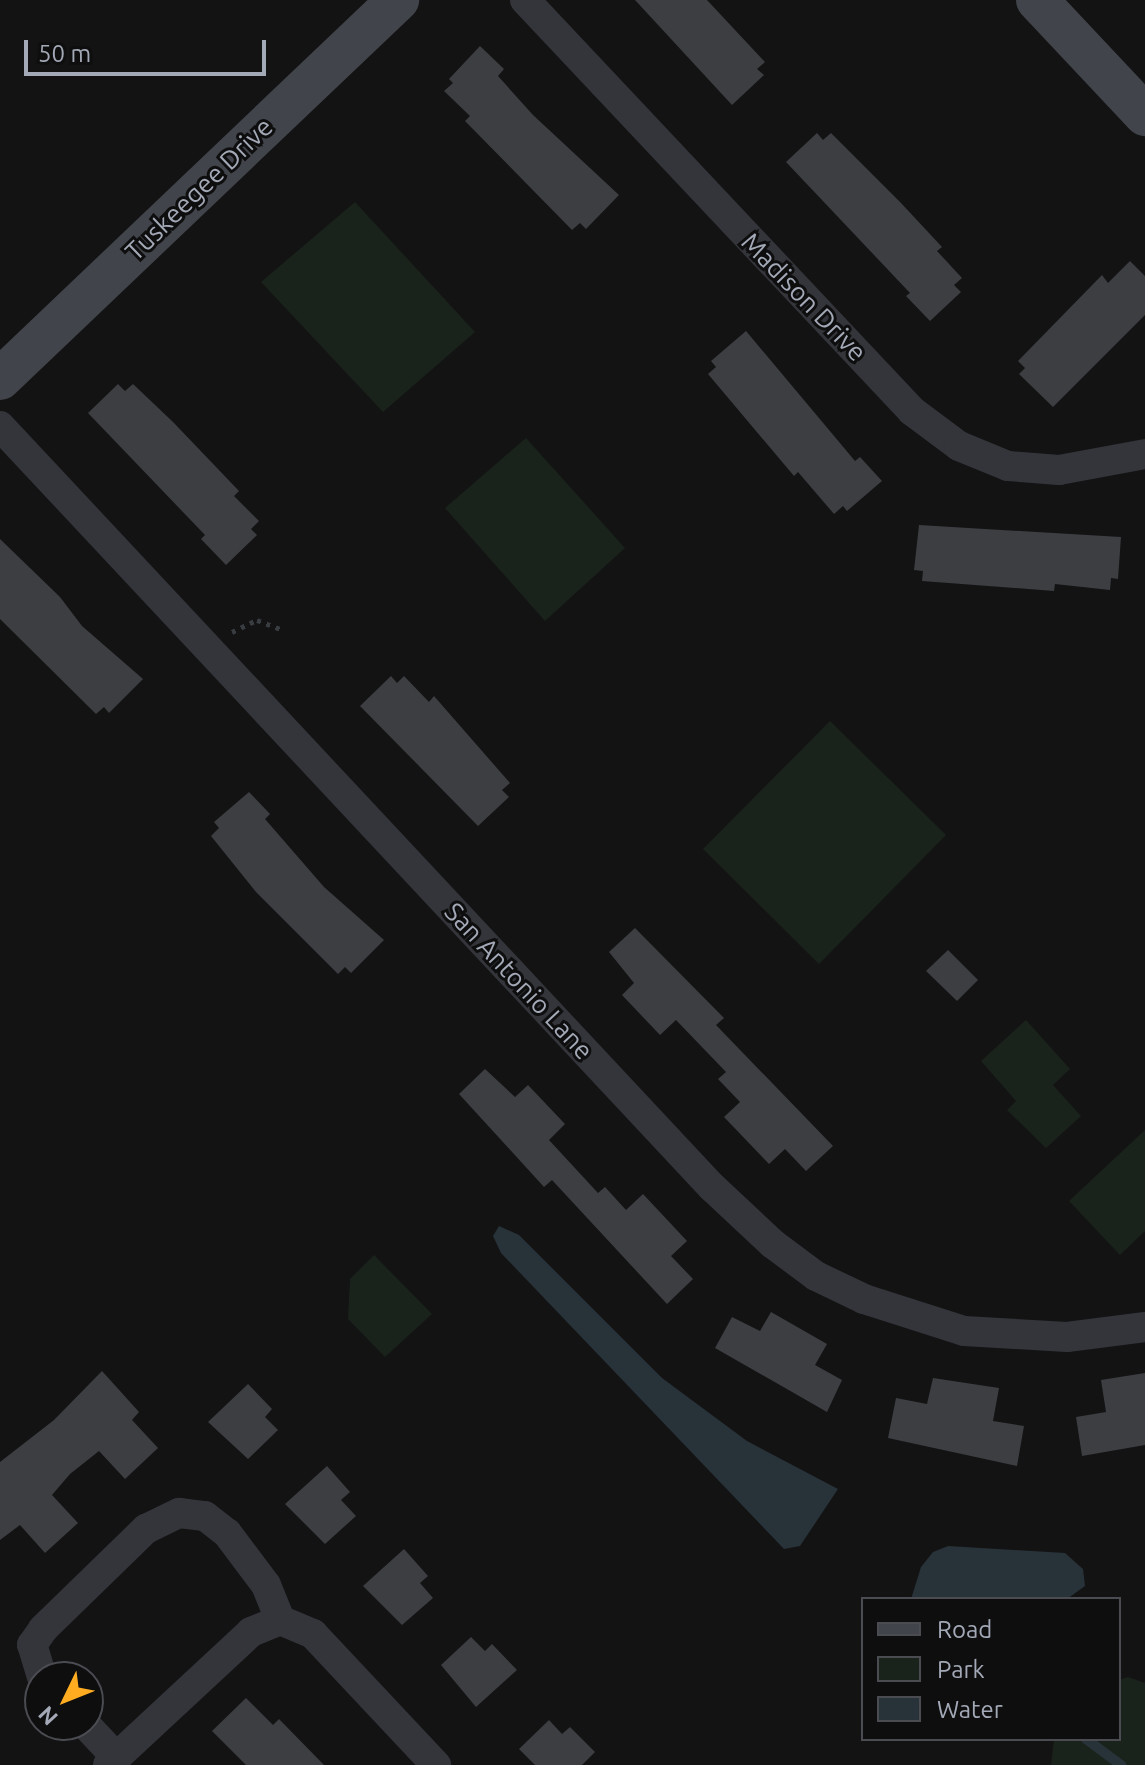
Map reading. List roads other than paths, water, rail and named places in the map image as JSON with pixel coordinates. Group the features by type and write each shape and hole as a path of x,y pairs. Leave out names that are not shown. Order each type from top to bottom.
{"street":[{"name":"Tuskeegee Drive","path":"0,379 398,0"},
{"name":"Madison Drive","path":"525,0 912,411 947,437 1021,467 1059,470 1145,454"},
{"path":"1037,0 1145,115"},
{"name":"San Antonio Lane","path":"0,426 712,1187 773,1244 816,1276 864,1299 964,1331 1067,1337 1145,1327"},
{"path":"37,1661 32,1645 43,1629 146,1529 179,1513 205,1516 227,1533 266,1585 280,1620 313,1634 436,1765"},
{"path":"98,1741 112,1761 251,1632 280,1620"}],"water":[{"path":"499,1226 519,1235 662,1378 747,1441 838,1489 800,1546 784,1549 501,1253 493,1236"},
{"path":"948,1546 1065,1553 1083,1569 1085,1586 1070,1597 912,1597 921,1567 933,1552"}],"waterway":[{"path":"1089,1741 1121,1765"}]}
